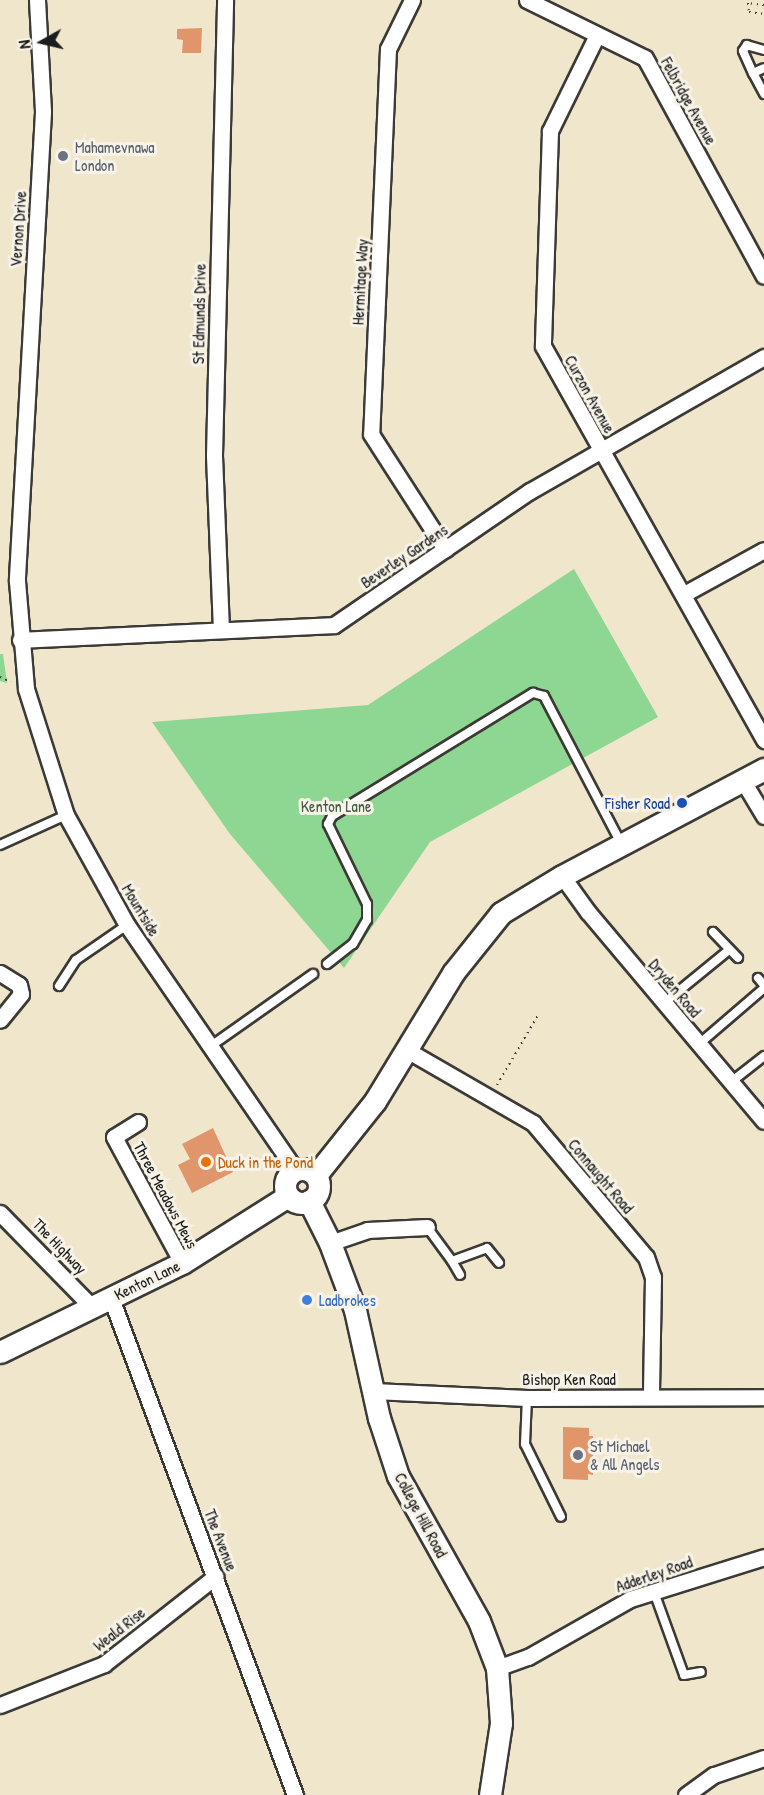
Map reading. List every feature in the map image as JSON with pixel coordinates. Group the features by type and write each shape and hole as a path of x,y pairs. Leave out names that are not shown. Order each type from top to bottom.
{"street":[{"name":"Vernon Drive","path":"20,640 17,581 20,474 43,112 37,0"},
{"name":"St Edmunds Drive","path":"220,630 214,455 225,0"},
{"name":"Hermitage Way","path":"412,0 388,49 371,434 445,549"},
{"name":"Felbridge Avenue","path":"527,0 645,58 764,276"},
{"name":"Curzon Avenue","path":"597,35 550,131 543,346 764,740"},
{"name":"Beverley Gardens","path":"20,640 334,625 445,549 599,449 764,357"},
{"path":"684,594 764,550"},
{"name":"Mountside","path":"20,640 26,689 66,815 127,925 295,1169"},
{"path":"316,1175 375,1101 453,973 501,913 562,876 764,769"},
{"path":"743,781 764,816"},
{"name":"Dryden Road","path":"562,876 664,1003 764,1121"},
{"path":"0,973 19,985 21,994 0,1020"},
{"name":"Connaught Road","path":"405,1049 533,1123 646,1257 653,1277 651,1397"},
{"name":"Three Meadows Mews","path":"138,1122 114,1137 182,1263"},
{"path":"306,1168 316,1175 319,1190 309,1202 295,1202 288,1196 285,1181 295,1169 306,1168"},
{"name":"Kenton Lane","path":"0,1352 182,1263 288,1196"},
{"name":"College Hill Road","path":"309,1202 330,1243 355,1310 373,1391 398,1476 479,1621 497,1668 501,1723 490,1795"},
{"name":"The Highway","path":"0,1213 102,1302"},
{"path":"330,1243 367,1230 428,1227"},
{"name":"The Avenue","path":"102,1302 216,1576 295,1795"},
{"name":"Bishop Ken Road","path":"373,1391 527,1398 764,1397"},
{"name":"Adderley Road","path":"497,1668 528,1657 630,1599 764,1557"},
{"name":"Weald Rise","path":"0,1705 104,1665 216,1576"},
{"path":"686,1795 714,1776 764,1758"}],"lane":[{"path":"764,50 744,47 753,73 764,94"},
{"path":"753,73 764,68"},
{"path":"327,964 353,944 367,920 367,904 328,824 332,816 533,693 544,696 567,744 602,801 621,844"},
{"path":"0,845 66,815"},
{"path":"59,986 76,960 127,925"},
{"path":"713,932 738,958"},
{"path":"664,1003 729,950"},
{"path":"211,1047 313,974"},
{"path":"699,1044 764,987 758,978"},
{"path":"731,1082 764,1056"},
{"path":"428,1227 460,1275"},
{"path":"452,1261 488,1248 499,1263"},
{"path":"527,1398 525,1444 561,1517"},
{"path":"654,1592 684,1675 701,1672"}],"path":[{"path":"764,5 748,3 749,12 764,14"},
{"path":"489,1098 538,1015"}],"green space":[{"name":"Kenton Lane","path":"574,569 658,717 430,842 344,968 230,834 152,722 368,705"},
{"path":"0,654 3,654 7,683 0,681"}],"building":[{"path":"202,28 201,53 182,53 183,40 177,39 177,29"},
{"name":"Duck in the Pond","path":"213,1128 233,1172 192,1193 178,1165 190,1159 182,1144"},
{"name":"St Michael & All Angels","path":"563,1427 589,1428 589,1436 593,1436 593,1475 588,1474 588,1480 563,1479"}],"place":[{"name":"Mahamevnawa London","path":"63,156"},
{"name":"Fisher Road","path":"682,803"},
{"name":"Duck in the Pond","path":"206,1162"},
{"name":"Ladbrokes","path":"307,1300"},
{"name":"St Michael & All Angels","path":"578,1455"}]}
